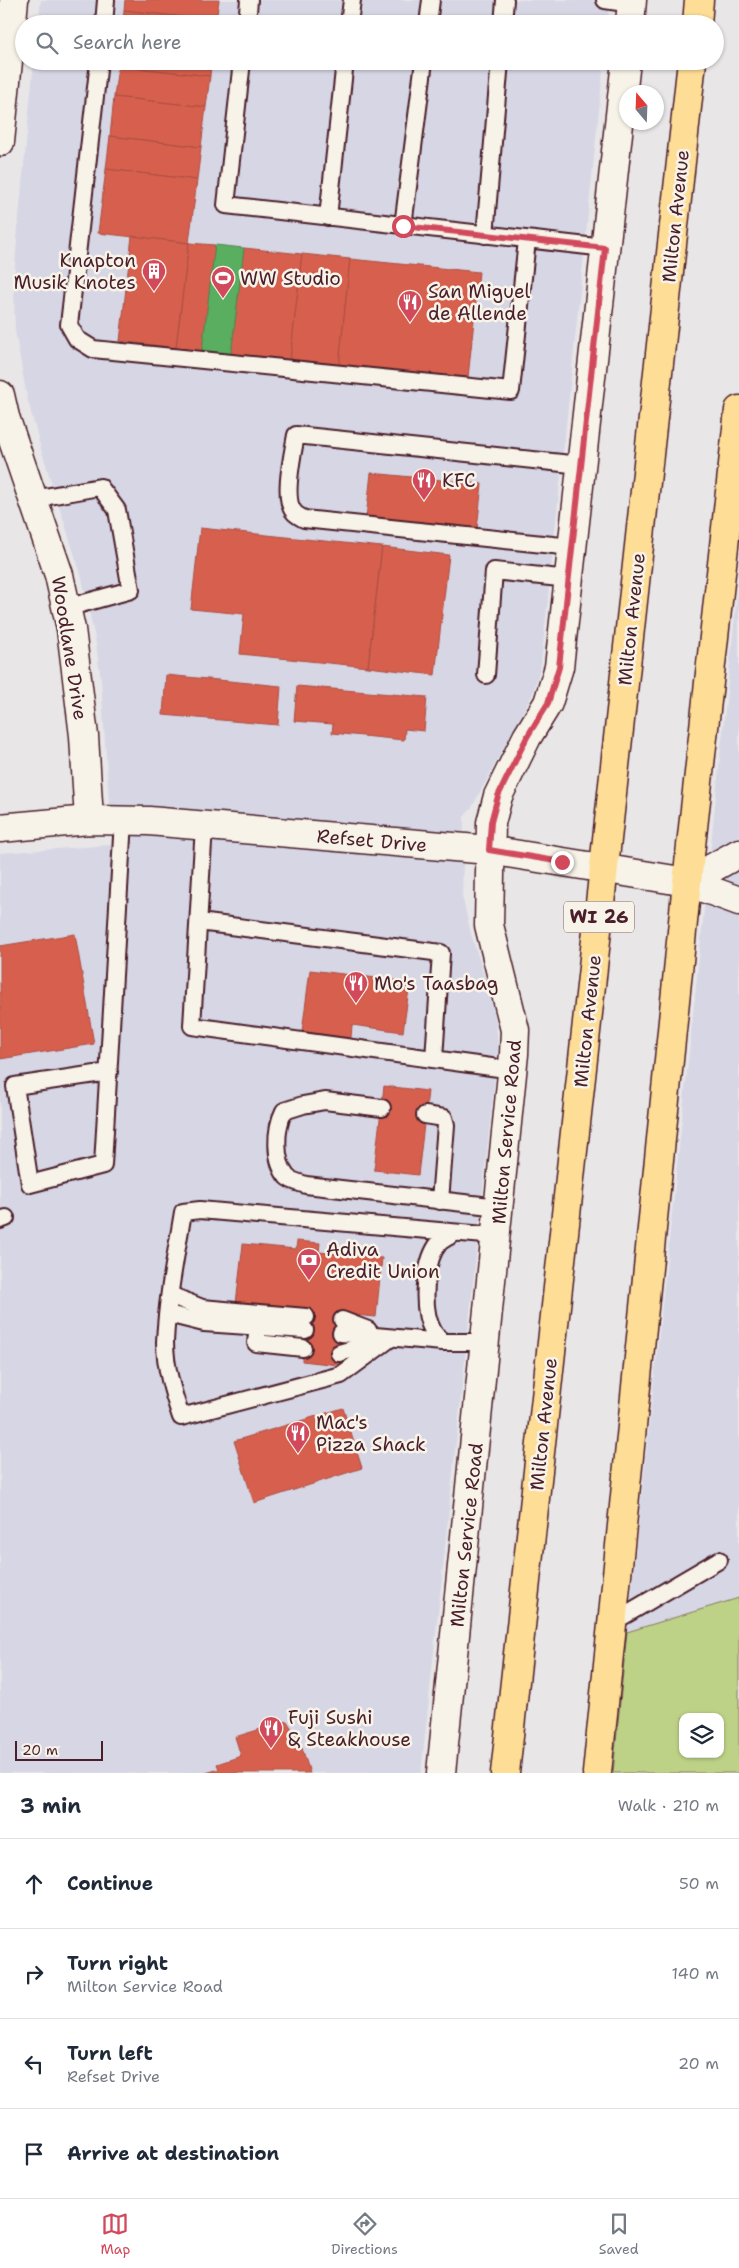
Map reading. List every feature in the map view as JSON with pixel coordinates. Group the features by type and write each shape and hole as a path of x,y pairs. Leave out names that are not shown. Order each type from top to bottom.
{"main road":[{"path":"698,15 699,0"},
{"name":"Milton Avenue","path":"505,1773 691,70"},
{"path":"597,1773 687,882 739,410"}],"street":[{"path":"0,142 8,16"},
{"name":"Milton Service Road","path":"441,1773 513,1070 515,1030 488,925 491,822 498,796 527,737 548,703 559,667 625,70"},
{"name":"Woodlane Drive","path":"0,395 5,417 59,575 66,608 84,736 89,820"},
{"name":"Refset Drive","path":"0,828 89,820 123,820 489,850 687,882 739,901"},
{"path":"687,882 739,853"}],"lane":[{"path":"105,15 106,0"},
{"path":"247,15 249,0"},
{"path":"350,15 352,0"},
{"path":"429,15 431,0"},
{"path":"504,15 505,0"},
{"path":"605,0 631,9"},
{"path":"98,70 69,325 77,339 93,349 511,391 527,240"},
{"path":"241,70 226,205 605,248"},
{"path":"328,217 344,70"},
{"path":"403,226 423,70"},
{"path":"485,235 499,70"},
{"path":"572,547 304,519 294,512 289,501 289,482 296,435 581,465"},
{"path":"33,499 100,487 117,510 131,590 66,608"},
{"path":"486,675 494,571 569,579"},
{"path":"109,1072 15,1086 30,1184 103,1166 109,1072 123,820"},
{"path":"204,826 192,1026 513,1070"},
{"path":"198,922 441,953 434,1060"},
{"path":"382,1108 325,1101 284,1112 280,1121 278,1147 280,1165 289,1179 306,1185 499,1207"},
{"path":"425,1115 444,1118 446,1125 440,1200"},
{"path":"391,1338 342,1375 181,1417 172,1389 165,1343 170,1295 183,1212 200,1210 496,1236"},
{"path":"443,1342 433,1331 428,1315 426,1289 429,1260 439,1242 455,1233"},
{"path":"168,1314 204,1323 258,1327 305,1324 202,1308 170,1295"},
{"path":"342,1326 391,1338 443,1342 485,1342"},
{"path":"258,1327 256,1343 303,1348"},
{"path":"339,1353 391,1338"},
{"path":"613,1622 719,1560"}],"shaded area":[{"path":"41,0 610,0 608,15 39,15"},
{"path":"33,70 603,70 541,664 533,693 472,807 464,817 462,896 471,934 488,988 496,1022 498,1047 421,1773 0,1773 0,853 112,845 101,680 96,643 82,578 41,449 27,397 15,330 14,282"},
{"path":"739,578 739,1598 627,1632 678,1158"}],"green space":[{"path":"739,1598 739,1773 613,1773 627,1632"}],"building: Shops":[{"path":"125,0 219,0 217,15 166,15 124,10"},
{"path":"124,10 166,15 124,15"},
{"path":"117,70 155,70 210,76 206,107 114,97"},
{"path":"155,70 210,70 210,76"},
{"path":"114,97 206,107 201,147 110,136"},
{"path":"110,136 201,147 197,180 106,169"},
{"path":"106,169 197,180 189,243 98,233"},
{"name":"Knapton Musik Knotes","path":"132,236 189,243 176,348 120,341"},
{"path":"189,243 215,245 202,351 176,348"},
{"path":"244,248 302,254 290,361 231,354"},
{"path":"302,254 350,259 339,366 290,361"},
{"path":"350,259 479,272 468,378 339,366"},
{"name":"KFC","path":"371,473 482,484 477,529 366,518"},
{"path":"200,528 382,547 368,667 240,654 244,614 191,609"},
{"path":"382,547 449,555 435,675 368,667"},
{"path":"166,675 281,686 278,725 163,715"},
{"path":"297,686 427,697 424,731 405,729 404,740 332,733 333,724 294,721"},
{"path":"75,934 94,1044 0,1059 0,946"},
{"name":"Mo's Taasbag","path":"310,970 410,982 403,1032 352,1025 351,1038 302,1032"},
{"path":"384,1086 428,1091 418,1175 374,1170"},
{"name":"Adiva Credit Union","path":"297,1241 320,1243 319,1252 382,1258 376,1317 343,1314 338,1365 302,1361 307,1310 236,1303 243,1244 296,1249"},
{"name":"Mac's Pizza Shack","path":"343,1408 362,1468 254,1503 234,1441"},
{"name":"Fuji Sushi & Steakhouse","path":"287,1721 300,1742 310,1773 206,1773 219,1769 217,1764 241,1756 235,1737"}],"building: Public":[{"name":"WW Studio","path":"215,245 244,248 231,354 202,351"}],"place":[{"name":"Knapton Musik Knotes","path":"154,292"},
{"name":"WW Studio","path":"223,299"},
{"name":"San Miguel de Allende","path":"410,323"},
{"name":"KFC","path":"424,501"},
{"name":"Mo's Taasbag","path":"356,1004"},
{"name":"Adiva Credit Union","path":"309,1281"},
{"name":"Mac's Pizza Shack","path":"298,1454"},
{"name":"Fuji Sushi & Steakhouse","path":"271,1749"}],"route":[{"path":"403,226 605,248 559,667 548,703 527,737 498,796 491,822 489,850 562,862"}]}
